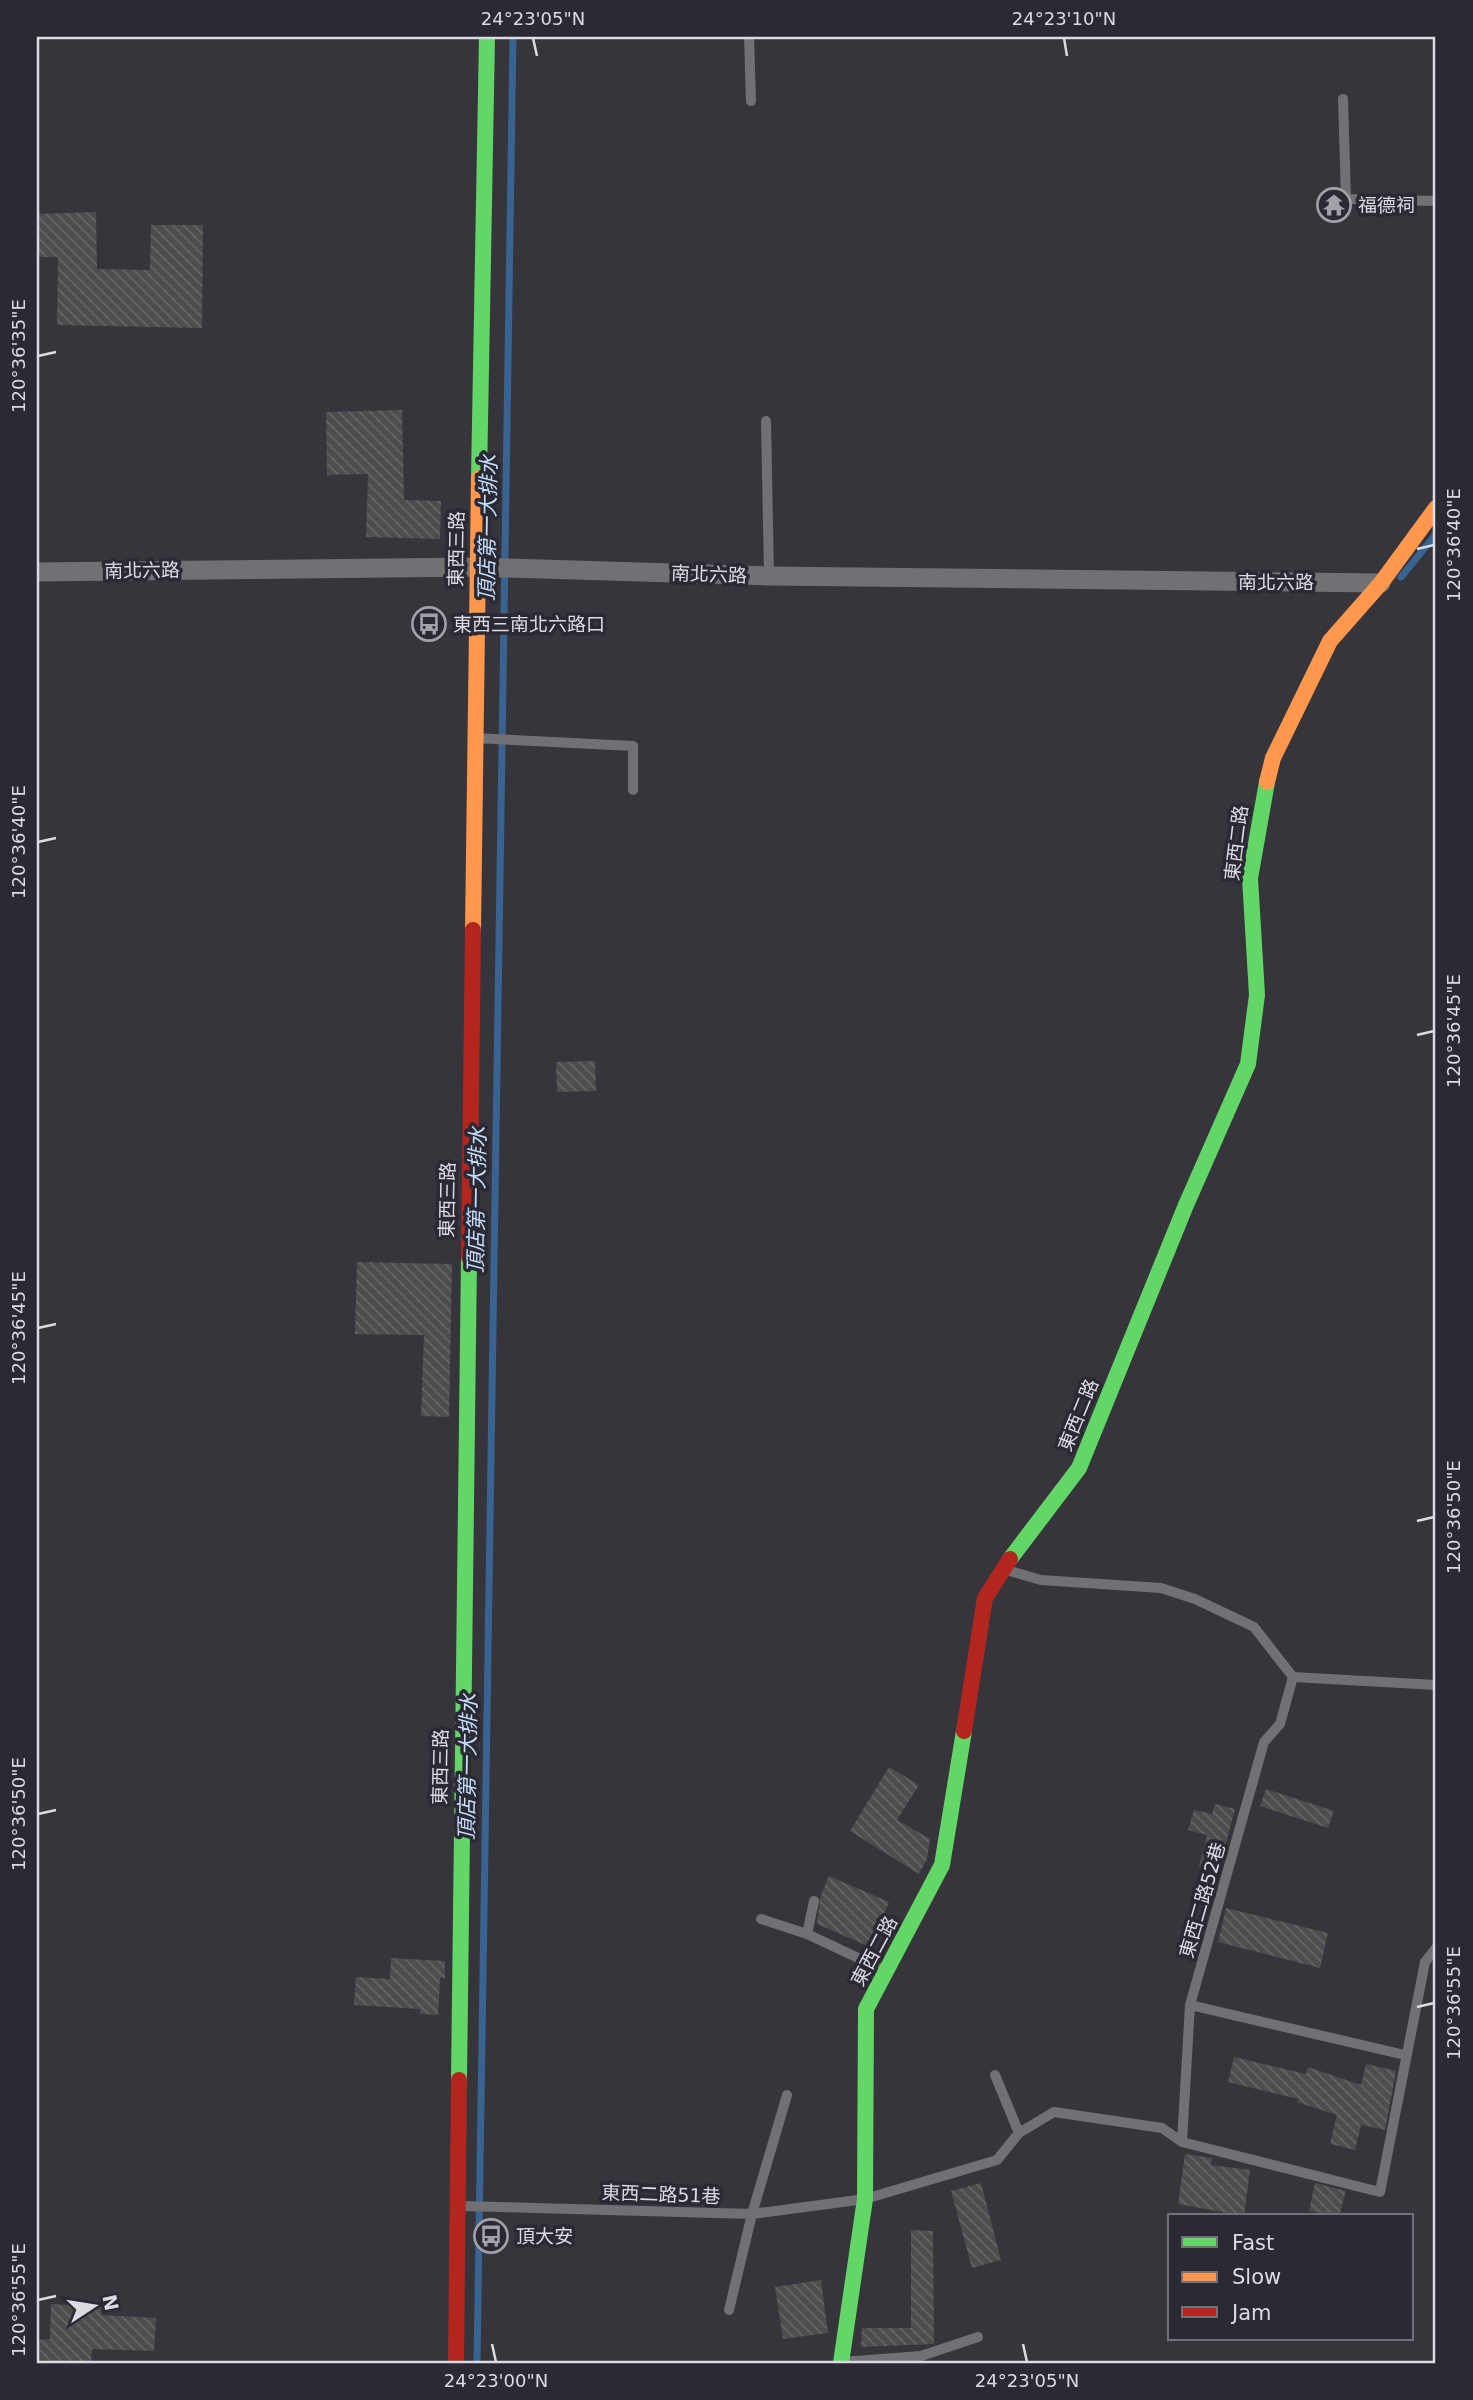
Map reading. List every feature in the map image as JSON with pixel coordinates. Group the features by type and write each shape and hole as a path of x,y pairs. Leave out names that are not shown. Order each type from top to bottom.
{"street":[{"name":"東西三路","path":"456,2363 455,2206 474,738 487,37"},
{"name":"東西二路","path":"841,2363 866,2199 866,2009 943,1865 985,1598 1002,1569 1079,1468 1186,1205 1248,1064 1257,995 1250,878 1262,799 1273,758 1330,641 1381,583 1436,508"},
{"name":"南北六路","path":"37,572 477,567 769,576 1381,583"}],"lane":[{"path":"749,37 751,101"},
{"path":"1343,99 1346,199 1436,201"},
{"path":"766,421 769,576"},
{"path":"474,738 634,746 633,790"},
{"path":"1002,1569 1041,1580 1161,1588 1195,1599 1254,1627 1293,1677 1436,1685"},
{"name":"東西二路52巷","path":"1182,2142 1191,2005 1264,1742 1280,1724 1293,1677"},
{"path":"807,1934 814,1901"},
{"path":"761,1919 807,1934 887,1971"},
{"path":"866,2199 998,2160 1019,2133 1054,2112 1162,2128 1182,2142 1380,2192 1425,1962 1436,1948"},
{"path":"1191,2005 1405,2055"},
{"path":"995,2075 1019,2133"},
{"path":"729,2310 752,2214 787,2095"},
{"name":"東西二路51巷","path":"455,2206 752,2214 866,2199"},
{"path":"841,2363 922,2356 978,2337"}],"building":[{"path":"96,212 97,269 150,270 151,225 203,225 202,328 57,325 58,257 37,257 37,214"},
{"path":"402,410 404,500 441,501 440,539 366,537 368,474 327,475 326,412"},
{"path":"595,1061 596,1091 557,1092 556,1062"},
{"path":"357,1262 452,1264 449,1417 421,1416 424,1335 355,1334"},
{"path":"889,1767 919,1785 897,1820 930,1839 927,1859 919,1874 850,1831"},
{"path":"1266,1789 1334,1811 1328,1828 1260,1806"},
{"path":"1215,1804 1235,1809 1218,1873 1199,1867 1207,1835 1188,1830 1194,1810 1212,1814"},
{"path":"829,1876 889,1902 870,1947 817,1924 820,1897"},
{"path":"1226,1908 1328,1933 1320,1968 1218,1942"},
{"path":"391,1958 445,1961 445,1978 440,1978 438,2015 420,2014 420,2009 354,2005 356,1977 390,1979"},
{"path":"1234,2057 1306,2074 1308,2067 1361,2085 1366,2064 1396,2071 1385,2130 1361,2125 1355,2150 1330,2144 1337,2115 1297,2102 1298,2099 1228,2082"},
{"path":"1185,2154 1212,2158 1211,2165 1250,2170 1244,2214 1178,2204"},
{"path":"981,2183 1001,2260 972,2268 951,2191"},
{"path":"1315,2183 1346,2191 1340,2214 1309,2211"},
{"path":"911,2230 933,2231 934,2344 861,2347 862,2328 911,2328"},
{"path":"821,2280 828,2333 783,2339 775,2287"},
{"path":"51,2304 101,2307 101,2315 156,2318 154,2351 92,2349 91,2363 37,2363 37,2340 50,2339"}],"waterway":[{"name":"頂店第一大排水","path":"477,2363 513,37"},
{"path":"1401,577 1436,534"}],"traffic: fast":[{"path":"479,478 487,37"},
{"path":"1010,1559 1079,1468 1186,1205 1248,1064 1257,995 1250,878 1267,782"},
{"path":"459,2080 469,1257"},
{"path":"841,2363 865,2199 866,2009 942,1865 964,1731"}],"traffic: slow":[{"path":"473,930 479,478"},
{"path":"1267,782 1273,758 1330,641 1381,583 1436,508"}],"traffic: jam":[{"path":"469,1257 473,930"},
{"path":"964,1731 985,1598 1010,1559"},
{"path":"456,2363 459,2080"}],"place":[{"name":"福德祠","path":"1334,205"},
{"name":"東西三南北六路口","path":"429,624"},
{"name":"頂大安","path":"491,2236"}]}
